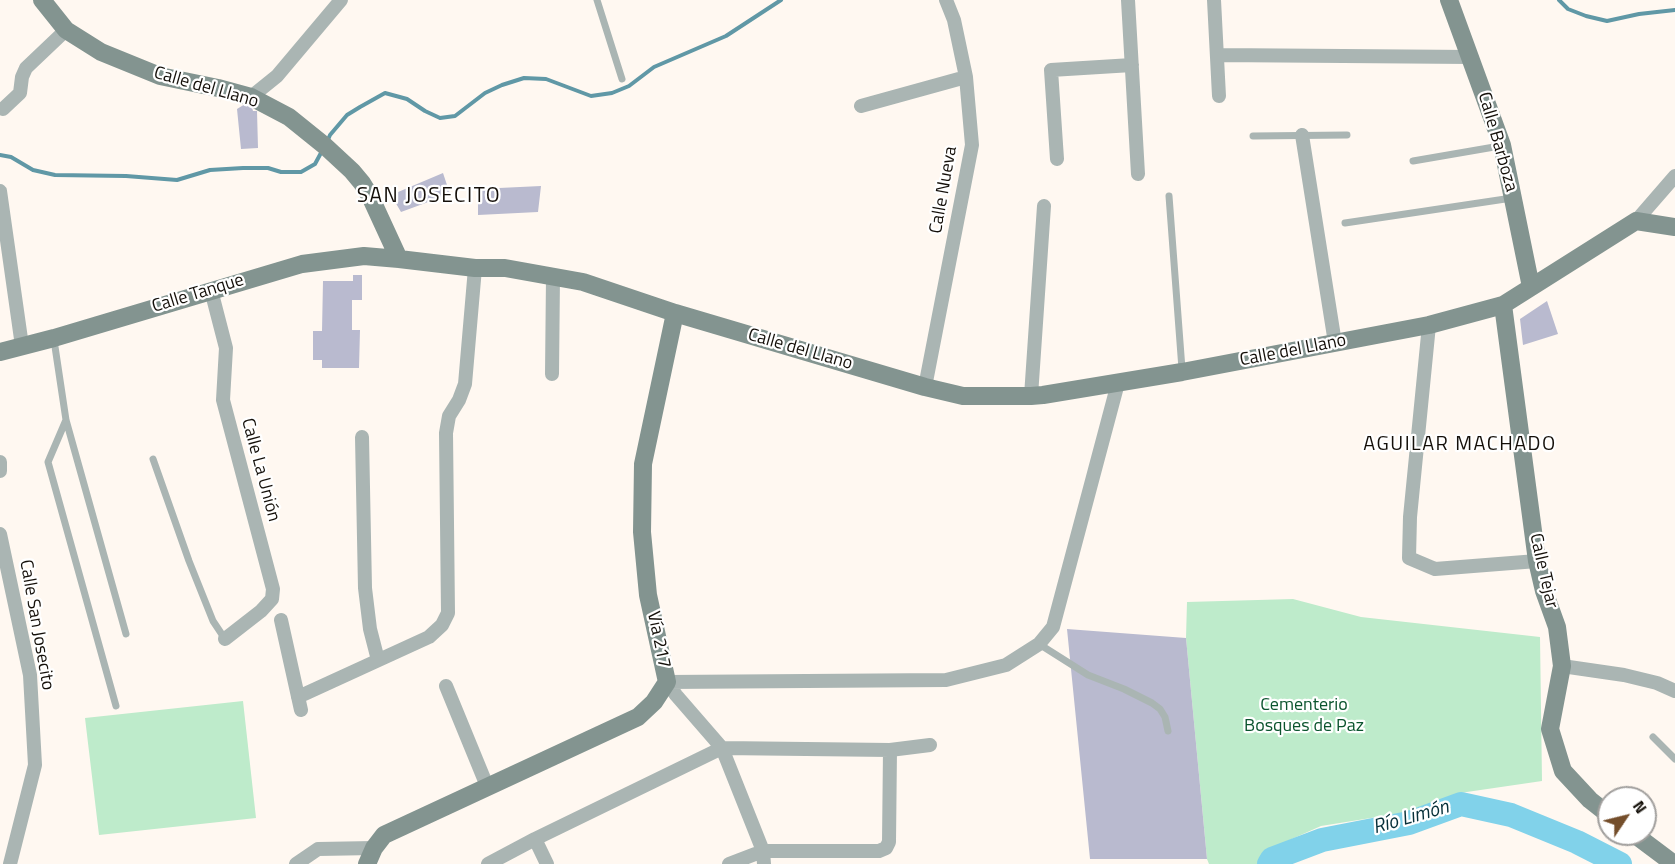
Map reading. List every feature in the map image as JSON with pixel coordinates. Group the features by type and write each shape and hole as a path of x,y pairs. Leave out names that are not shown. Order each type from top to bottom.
{"main road":[{"name":"Calle del Llano","path":"42,0 66,30 101,52 160,76 251,97 289,117 352,171 370,196 399,259 475,268 505,268 583,282 675,314 963,396 1031,396 1118,383 1429,325 1503,305 1636,221"},
{"name":"Calle Barboza","path":"1449,0 1502,145 1531,287"},
{"path":"1636,221 1675,227"},
{"name":"Calle Tanque","path":"0,352 302,264 364,256 399,259"},
{"name":"Calle Tejar","path":"1503,305 1537,561 1544,591 1557,627 1562,666 1550,729 1563,771 1597,806"},
{"name":"Vía 217","path":"371,856 384,835 638,717 654,702 667,682 648,595 642,532 643,464 675,314"},
{"path":"1650,846 1674,864"}],"street":[{"path":"251,97 277,76 341,0"},
{"name":"Calle Nueva","path":"925,387 972,145 966,77 954,20 946,0"},
{"path":"1128,0 1138,174"},
{"path":"1214,0 1219,96"},
{"path":"3,109 20,93 26,68 66,30"},
{"path":"1217,55 1470,57"},
{"path":"1057,159 1051,70 1132,65"},
{"path":"861,106 966,77"},
{"path":"1302,135 1335,343"},
{"path":"1636,221 1675,176"},
{"path":"0,191 22,346"},
{"path":"1031,396 1044,206"},
{"path":"281,620 299,704 378,660 429,637 442,625 448,613 446,433 448,417 459,400 465,384 475,268"},
{"path":"552,374 553,277"},
{"name":"Calle La Unión","path":"211,290 226,348 223,400 273,589 272,599 261,611 225,639"},
{"path":"1429,325 1410,517 1409,558 1435,569 1537,561"},
{"path":"667,682 946,680 1006,665 1039,644 1053,627 1118,383"},
{"path":"362,437 365,588 370,629 378,660"},
{"path":"0,462 0,471"},
{"name":"Calle San Josecito","path":"0,534 30,675 35,765 10,864"},
{"path":"1562,666 1624,675 1657,683 1675,691"},
{"path":"667,682 722,748 763,858"},
{"path":"446,686 487,786"},
{"path":"488,864 722,748 890,750 930,745"},
{"path":"729,864 763,858 879,851 886,848 889,842 890,750"},
{"path":"535,839 547,864"},
{"path":"296,864 318,849 371,856"}],"lane":[{"path":"597,0 622,79"},
{"path":"1253,136 1347,135"},
{"path":"1413,161 1502,145"},
{"path":"1169,196 1182,372"},
{"path":"1345,223 1514,198"},
{"path":"54,338 66,420 126,634"},
{"path":"66,420 48,462 116,706"},
{"path":"153,459 189,561 213,621 225,639"},
{"path":"1039,644 1088,675 1152,703 1165,717 1168,731"},
{"path":"1653,736 1675,759"}],"green space":[{"name":"Cementerio Bosques de Paz","path":"1293,599 1361,617 1540,637 1542,781 1460,793 1402,813 1321,826 1267,850 1257,864 1209,864 1186,638 1187,602"},
{"path":"243,701 256,818 99,835 85,718"}],"building":[{"path":"250,101 253,111 257,111 258,148 241,149 237,109"},
{"path":"443,173 450,194 401,212 391,195"},
{"path":"541,186 538,212 478,215 478,189"},
{"path":"353,275 362,275 362,300 352,300 352,330 360,330 359,368 322,368 322,360 313,360 313,331 322,331 323,281 353,281"},
{"path":"1547,301 1558,334 1523,345 1520,319"},
{"path":"1067,629 1186,638 1207,859 1090,859"}],"waterway":[{"path":"327,142 347,115 385,93 407,99 440,118 455,116 485,93 524,78 546,79 591,96 612,93 629,86 654,67 726,36 781,0"},
{"path":"1559,0 1568,9 1607,21 1639,14 1675,10"},
{"path":"0,155 11,157 33,170 55,175 126,176 177,180 210,170 268,168 281,172 301,172 315,164 322,151"},
{"name":"Río Limón","path":"1269,864 1272,859 1322,840 1409,823 1461,804 1511,815 1577,842 1620,864"}],"district":[{"name":"SAN JOSECITO","path":"429,197"},
{"name":"AGUILAR MACHADO","path":"1460,445"}]}
